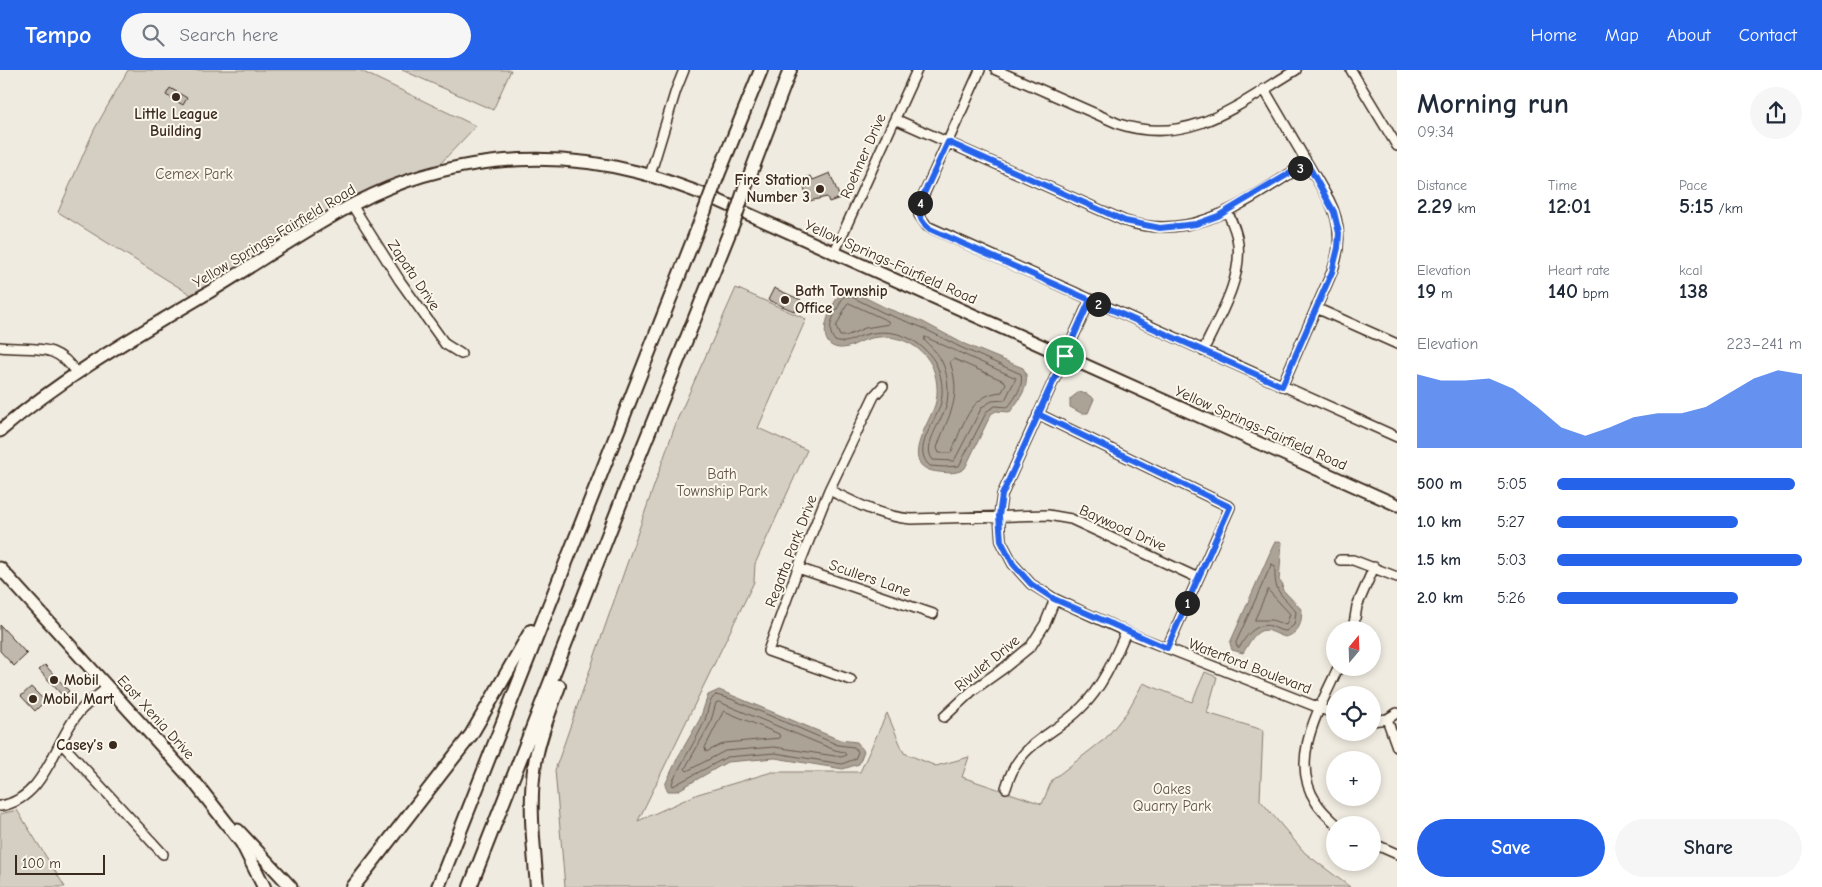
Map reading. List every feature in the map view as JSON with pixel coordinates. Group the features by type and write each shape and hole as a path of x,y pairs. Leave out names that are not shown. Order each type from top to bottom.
{"highway":[{"path":"438,887 704,210 761,70"},
{"path":"470,887 628,484 734,221 790,70"},
{"path":"537,887 532,816 535,764 541,737 628,484"},
{"path":"353,887 483,718 538,618 568,554"},
{"path":"196,784 242,843 264,887"}],"main road":[{"name":"Yellow Springs-Fairfield Road","path":"0,431 77,374 258,261 352,205 388,188 453,168 495,161 535,159 585,162 619,167 708,196 1397,505"},
{"name":"East Xenia Drive","path":"0,568 291,887"}],"street":[{"path":"650,176 676,90 684,70"},
{"name":"Roehner Drive","path":"834,253 917,70"},
{"path":"980,70 920,202 919,215 930,229 1397,437"},
{"path":"996,70 1119,124 1149,131 1170,131 1208,121 1296,70"},
{"path":"1352,70 1397,146"},
{"path":"1264,89 1332,205 1339,233 1335,264 1282,386"},
{"path":"896,119 1130,223 1160,228 1183,227 1206,221 1227,211 1307,163"},
{"name":"Zapata Drive","path":"352,205 400,282 445,344 461,354"},
{"path":"1203,351 1233,284 1238,267 1237,238 1227,211"},
{"name":"Waterford Boulevard","path":"1090,300 1002,495 999,516 1001,541 1013,564 1031,584 1054,599 1126,632 1326,710"},
{"path":"1316,308 1397,344"},
{"path":"0,347 53,351 66,359 77,374"},
{"name":"Regatta Park Drive","path":"851,680 768,651 829,490 874,396 883,386"},
{"path":"1038,414 1230,507 1167,648"},
{"name":"Baywood Drive","path":"829,490 872,511 891,517 1048,514 1071,519 1198,578"},
{"path":"1340,560 1353,560 1397,577"},
{"path":"1354,621 1357,606 1374,567"},
{"name":"Scullers Lane","path":"798,568 933,614"},
{"name":"Rivulet Drive","path":"944,717 973,690 1004,668 1030,646 1045,624 1054,599"},
{"path":"1006,788 1010,772 1030,745 1082,708 1109,670 1126,632"},
{"path":"1328,816 1316,803 1306,782 1305,749 1334,676"},
{"path":"0,806 21,798 34,788 80,711 108,687"},
{"path":"1381,720 1387,719 1397,713"},
{"path":"1387,719 1397,747"},
{"path":"60,743 163,854"},
{"path":"1381,847 1397,854"}],"green space":[{"name":"Cemex Park","path":"128,70 359,70 476,126 438,166 358,195 193,296 58,212 94,130"},
{"path":"402,70 511,70 493,110"},
{"path":"736,288 806,319 758,428 807,450 755,564 754,582 638,821 698,794 772,772 860,772 887,713 904,753 936,766 969,757 962,777 1042,804 1052,780 1106,738 1127,712 1143,683 1192,702 1205,672 1217,677 1207,713 1263,730 1260,800 1305,853 1326,869 1326,871 1329,871 1350,887 565,887 555,770 677,420"},
{"path":"17,810 65,887 0,887 0,814"}],"water":[{"path":"843,291 854,292 886,308 923,322 962,343 1023,368 1026,374 1026,385 1021,397 1010,412 996,411 991,414 965,468 953,473 926,469 920,463 917,455 922,434 935,405 937,390 933,368 926,356 912,345 895,338 877,337 843,348 831,345 825,332 826,322 838,296"},
{"path":"1079,392 1087,394 1094,399 1088,413 1081,413 1070,407 1070,399"},
{"path":"1275,542 1282,542 1279,581 1283,584 1282,589 1301,609 1299,626 1294,633 1286,637 1270,631 1261,631 1257,633 1243,653 1232,650 1230,643 1272,548"},
{"path":"719,690 840,740 857,742 864,751 859,764 843,769 775,758 727,762 677,791 668,791 665,785 678,757 700,719 708,695"}],"building":[{"name":"Little League Building","path":"170,88 187,98 183,105 166,95"},
{"name":"Fire Station Number 3","path":"830,173 840,198 829,202 827,197 809,201 801,180 811,176 813,180"},
{"name":"Bath Township Office","path":"774,288 801,300 796,312 768,300"},
{"path":"0,625 27,654 14,666 0,651"},
{"name":"Mobil","path":"45,665 69,691 63,696 39,670"},
{"name":"Mobil Mart","path":"31,687 45,701 35,711 21,696"}],"place":[{"name":"Little League Building","path":"176,97"},
{"name":"Fire Station Number 3","path":"820,189"},
{"name":"Bath Township Office","path":"785,300"},
{"name":"Mobil","path":"54,680"},
{"name":"Mobil Mart","path":"33,699"},
{"name":"Casey’s","path":"113,745"}],"route":[{"path":"1065,356 1038,414 1002,495 999,516 1001,541 1013,564 1031,584 1054,599 1167,648 1230,507 1038,414 1090,300 1282,386 1332,272 1338,248 1339,233 1334,212 1307,163 1218,216 1183,227 1160,228 1125,221 948,142 920,202 919,215 921,220 930,229 1090,300 1065,356"}],"park label":[{"name":"Bath Township Park","path":"722,482"},
{"name":"Oakes Quarry Park","path":"1172,798"}]}
